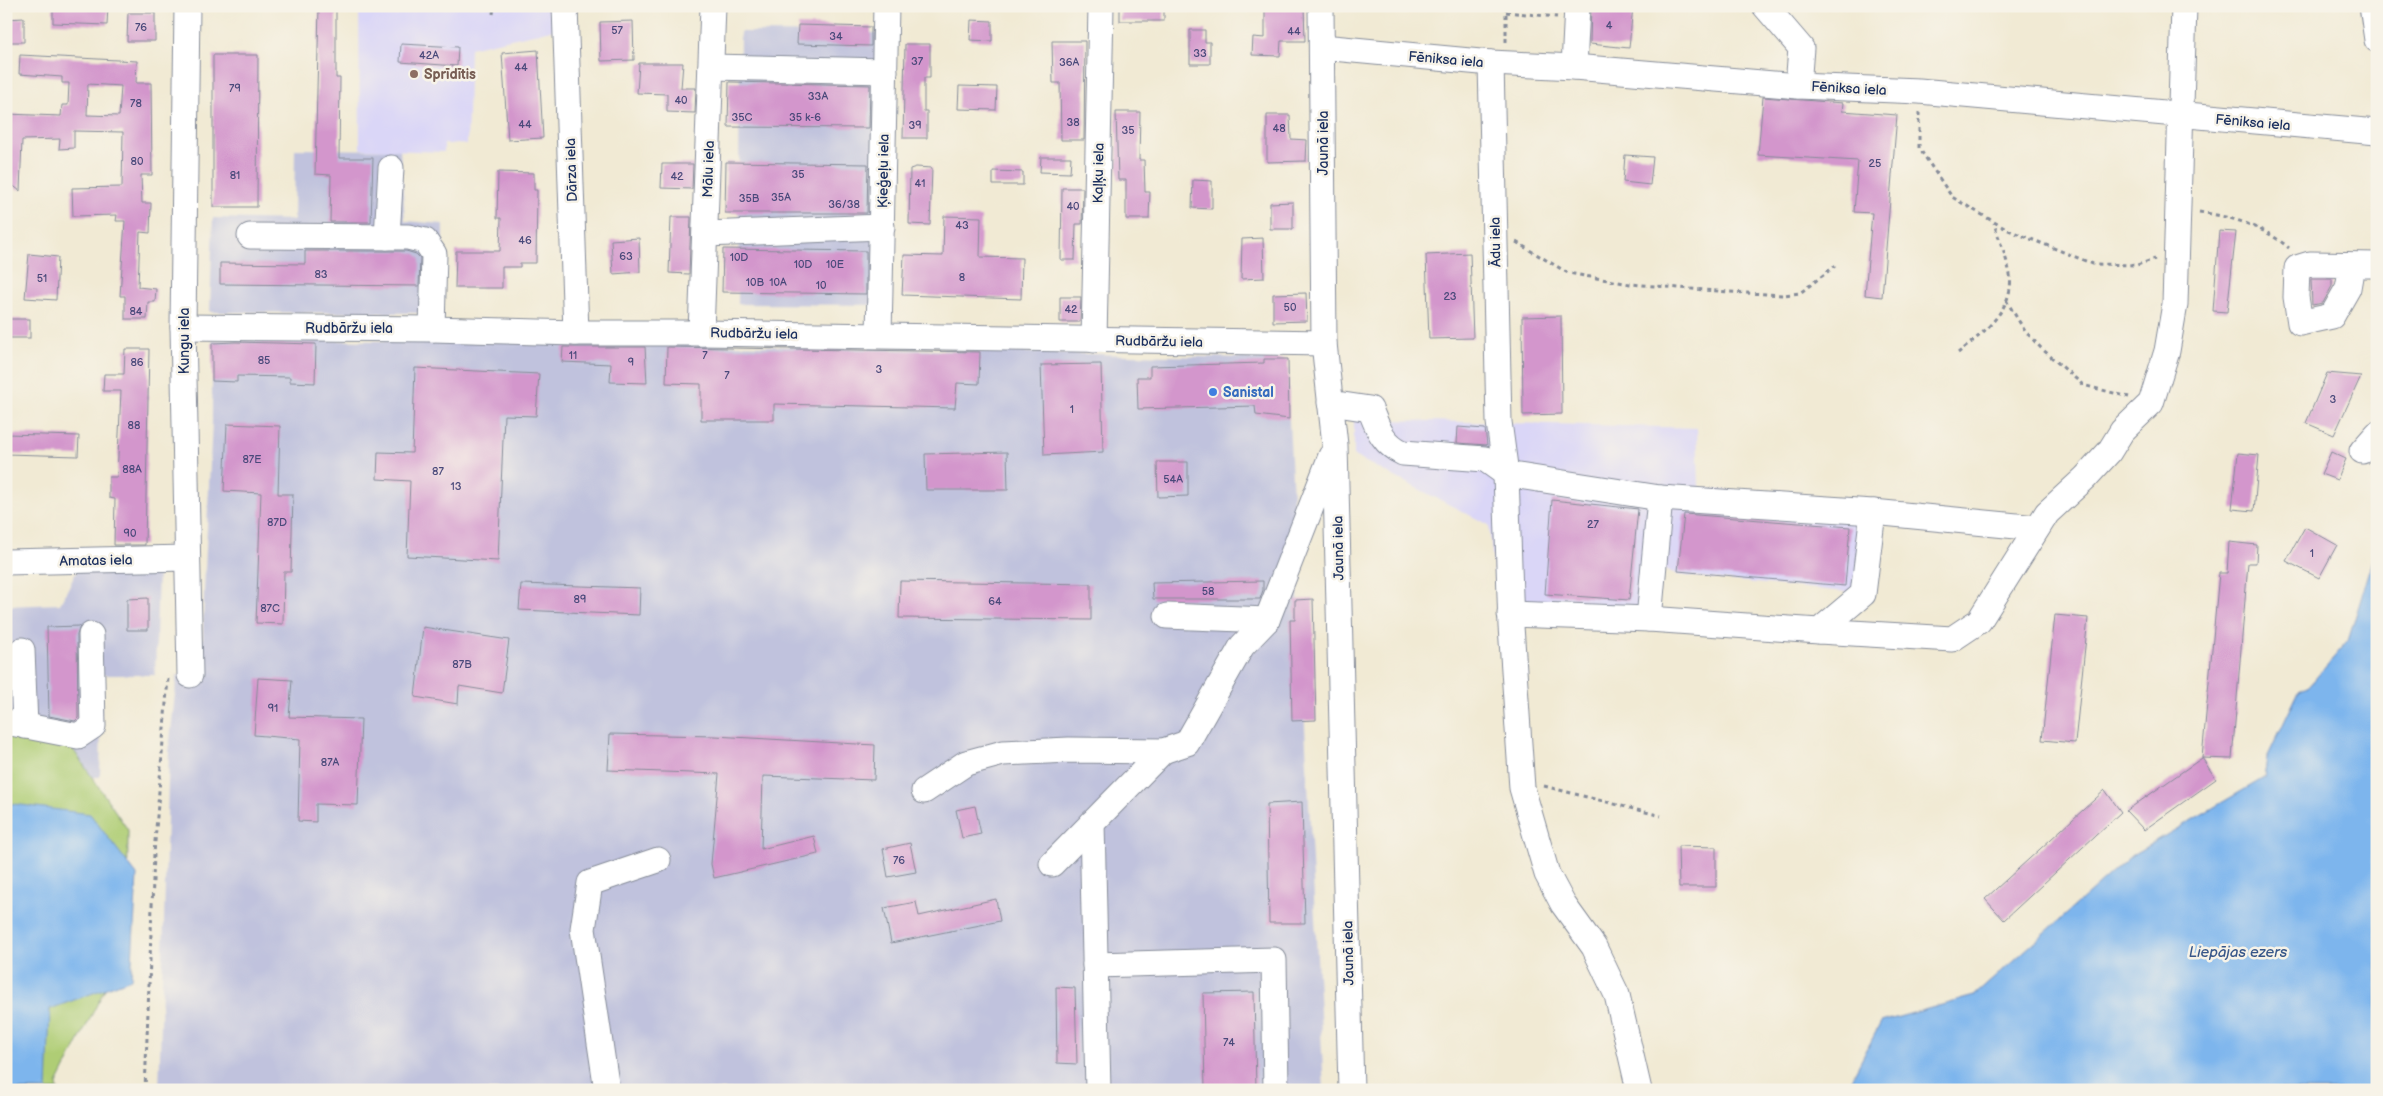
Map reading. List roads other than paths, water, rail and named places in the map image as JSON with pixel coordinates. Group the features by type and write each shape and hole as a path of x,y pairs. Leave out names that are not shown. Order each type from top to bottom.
{"street":[{"name":"Kungu iela","path":"188,6 183,327 186,558 190,669"},
{"name":"Dārza iela","path":"565,6 576,333"},
{"name":"Mālu iela","path":"702,333 713,6"},
{"name":"Ķieģeļu iela","path":"879,335 886,6"},
{"name":"Kaļķu iela","path":"1094,340 1102,6"},
{"name":"Jaunā iela","path":"1321,6 1324,342 1335,444 1351,1090"},
{"path":"1765,6 1801,48 1798,86"},
{"path":"1510,614 1649,619 1952,639 1980,621 2047,513 2085,478 2109,452 2122,431 2151,403 2170,332 2175,304 2184,6"},
{"path":"2372,6 2377,40"},
{"path":"1574,67 1577,12"},
{"name":"Fēniksa iela","path":"1322,47 1798,86 1919,91 2180,116 2377,132"},
{"name":"Ādu iela","path":"1499,63 1495,228 1499,422 1506,474 1510,614 1521,780 1532,827 1547,874 1563,904 1594,947 1617,995 1639,1090"},
{"path":"711,67 885,71"},
{"path":"387,237 391,168"},
{"path":"706,234 882,227"},
{"path":"250,236 408,237 425,241 434,254 432,329"},
{"path":"2352,266 2348,288 2332,316 2300,323 2296,297 2297,268 2310,264 2377,265"},
{"name":"Rudbāržu iela","path":"183,327 1324,342"},
{"path":"1330,403 1370,409 1379,432 1390,447 1403,453 1485,459 1506,474 1660,498 1873,512 2037,528"},
{"path":"924,791 966,763 1003,753 1069,750 1163,751 1187,743 1242,646 1267,620 1335,444"},
{"path":"1649,619 1660,498"},
{"path":"1819,630 1863,594 1873,512"},
{"name":"Amatas iela","path":"6,562 186,558"},
{"path":"1167,616 1267,620"},
{"path":"22,650 16,724 78,736 92,726 91,635"},
{"path":"1052,864 1163,751"},
{"path":"1092,823 1098,1090"},
{"path":"608,1090 583,929 590,883 658,860"},
{"path":"1095,965 1274,960 1276,1090"}],"water":[{"name":"Liepājas ezers","path":"2377,547 2377,1090 1846,1090 1881,1022 1974,996 2132,855 2264,778 2267,758 2299,691 2309,686 2348,641"},
{"path":"6,803 90,814 137,875 131,979 50,1009 47,1090 6,1090"}],"place":[{"name":"Sprīdītis","path":"414,74"},
{"name":"Sanistal","path":"1213,392"}]}
